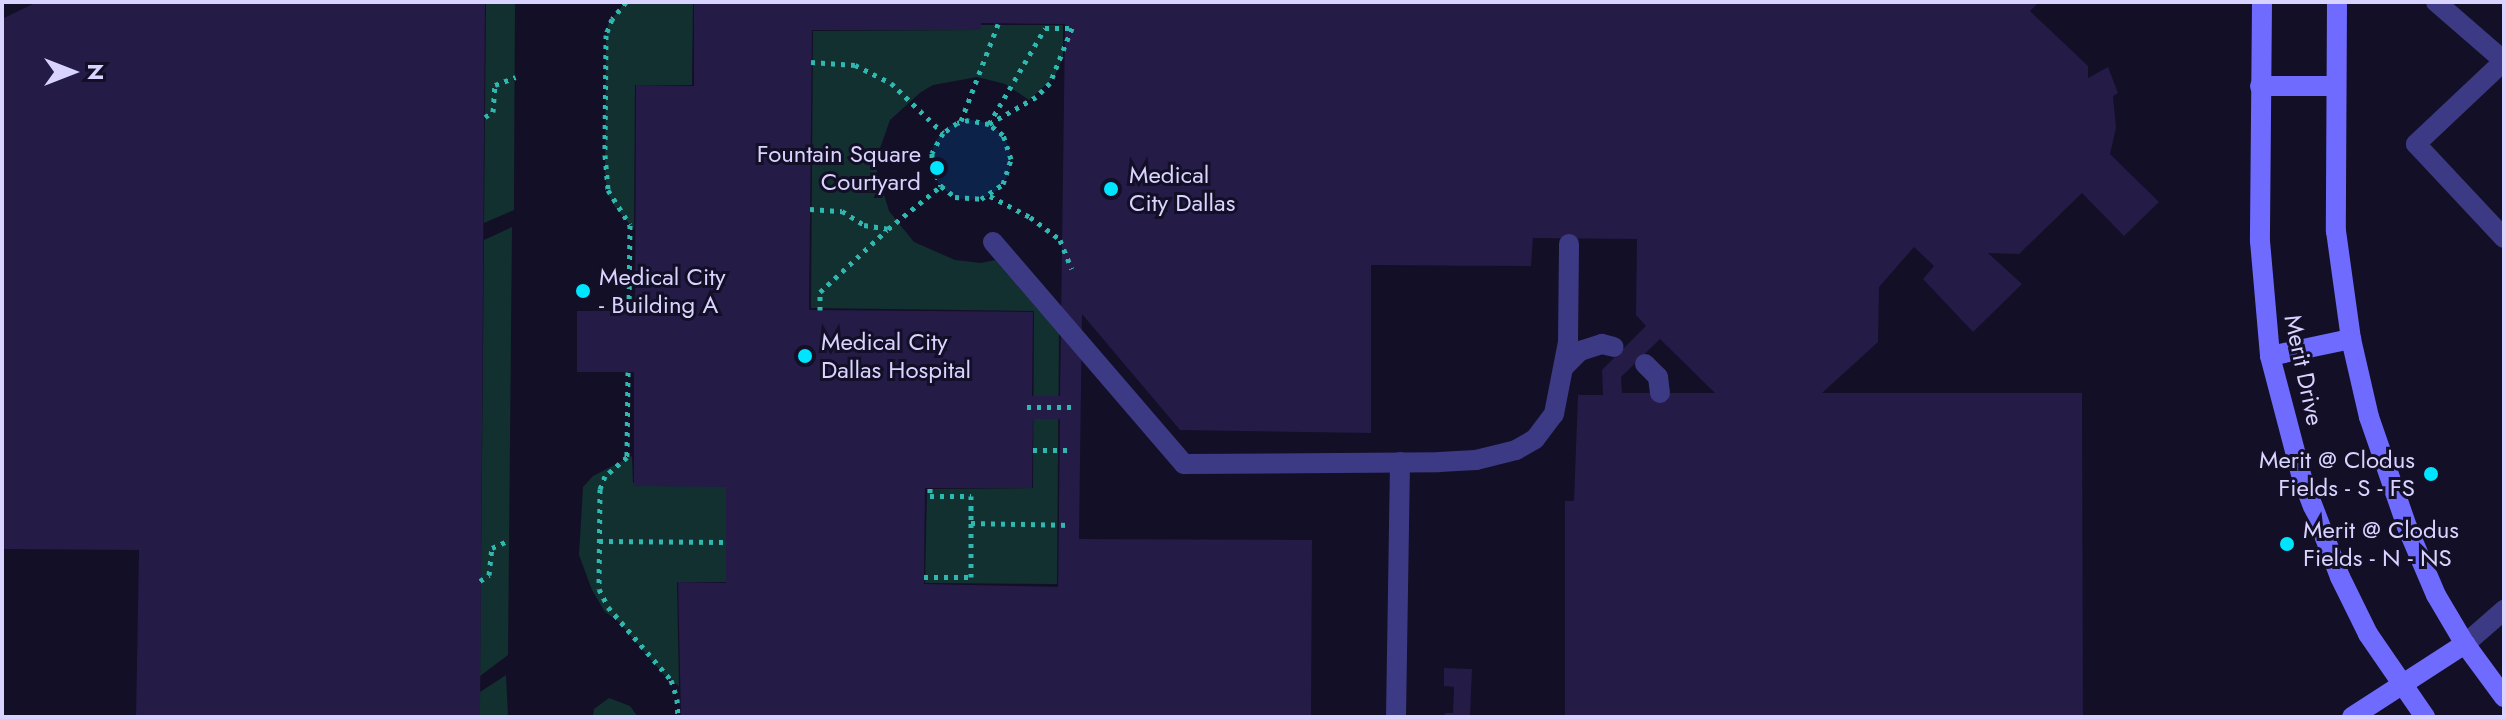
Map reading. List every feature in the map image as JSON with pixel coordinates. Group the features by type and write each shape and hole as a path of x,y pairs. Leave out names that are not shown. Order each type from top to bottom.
{"street":[{"name":"Merit Drive","path":"2262,2 2260,241 2270,356 2302,478 2340,577 2368,634 2425,717"},
{"path":"2337,2 2336,231 2351,339 2369,417 2401,513 2436,595 2465,644 2504,697"},
{"path":"2260,86 2335,86"},
{"path":"2270,356 2351,339"},
{"path":"2352,717 2465,644"}],"lane":[{"path":"2436,2 2504,61 2416,144 2504,238"},
{"path":"993,242 1184,464 1476,460 1516,450 1535,439 1554,414 1564,367 1569,320 1569,244"},
{"path":"1564,367 1580,351 1602,344 1614,347"},
{"path":"1645,364 1658,377 1660,393"},
{"path":"1396,717 1400,462"},
{"path":"2465,644 2504,610"}],"path":[{"path":"626,2 608,24 606,35 605,155 608,190 630,225 629,311"},
{"path":"961,122 998,24"},
{"path":"989,124 1003,135 1011,159 1003,184 990,195 968,200 955,197 941,186 932,166 932,153 943,133 961,122 989,124 1023,106 1050,83 1072,28 1045,28 989,124"},
{"path":"811,62 855,65 876,73 909,99 943,133"},
{"path":"485,117 493,112 495,85 516,77"},
{"path":"820,310 820,292 888,229 941,186"},
{"path":"990,195 1030,217 1060,240 1072,269"},
{"path":"810,209 842,211 864,225 888,229"},
{"path":"628,372 627,457 601,482 600,594 671,680 678,717"},
{"path":"1027,407 1071,407"},
{"path":"1033,450 1071,450"},
{"path":"924,577 971,577 971,496 930,496 930,488"},
{"path":"971,523 1071,525"},
{"path":"480,581 489,575 492,548 508,541"},
{"path":"599,541 726,542"}],"green space":[{"path":"486,2 515,2 514,210 484,223"},
{"path":"625,2 693,2 692,85 635,85 634,229 607,192 605,174 606,36 608,24"},
{"path":"981,25 1063,25 1063,57 1055,76 1029,100 1005,84 977,77 933,85 890,120 878,154 877,172 889,211 914,242 955,260 981,263 995,260 1059,333 1057,584 925,583 927,489 1033,488 1034,311 811,308 813,31 981,30"},
{"path":"512,227 508,655 480,676 484,240"},
{"path":"632,456 633,483 729,483 728,582 677,582 679,686 664,675 618,621 605,612 592,590 579,555 583,487 593,476"},
{"path":"506,675 508,717 480,717 480,692"},
{"path":"609,698 630,706 638,717 593,717 594,709"}],"water":[{"path":"971,120 986,123 999,132 1008,145 1011,160 1008,175 999,188 986,197 971,200 956,197 943,188 934,175 931,160 934,145 943,132 956,123"}],"building":[{"path":"37,2 485,2 480,717 136,717 139,550 2,549 2,19"},
{"name":"Medical City Dallas Hospital","path":"694,2 2039,2 2030,11 2088,66 2088,78 2108,67 2118,93 2113,96 2116,128 2110,154 2159,202 2124,236 2082,193 2019,254 1988,253 2022,284 1973,332 1923,279 1934,266 1914,247 1879,287 1878,342 1822,393 2082,393 2083,717 1565,717 1565,501 1574,501 1578,395 1603,395 1602,370 1646,326 1636,315 1637,239 1533,238 1531,266 1371,265 1371,433 1180,430 1082,314 1079,539 1312,540 1311,717 681,717 678,582 726,583 726,487 634,486 634,372 577,372 577,311 635,311 636,85 694,86","holes":["981,23 1065,24 1060,396 1032,396 1033,312 809,310 812,30 981,30","1660,339 1715,393 1622,393 1621,377","1033,419 1060,419 1058,587 924,584 925,488 1032,488"]},
{"path":"1444,668 1472,669 1470,717 1444,717 1445,713 1453,713 1454,687 1444,686"}],"place":[{"name":"Fountain Square Courtyard","path":"937,168"},
{"name":"Medical City Dallas","path":"1111,189"},
{"name":"Medical City - Building A","path":"583,291"},
{"name":"Medical City Dallas Hospital","path":"805,356"},
{"name":"Merit @ Clodus Fields - S - FS","path":"2431,474"},
{"name":"Merit @ Clodus Fields - N - NS","path":"2287,544"}]}
